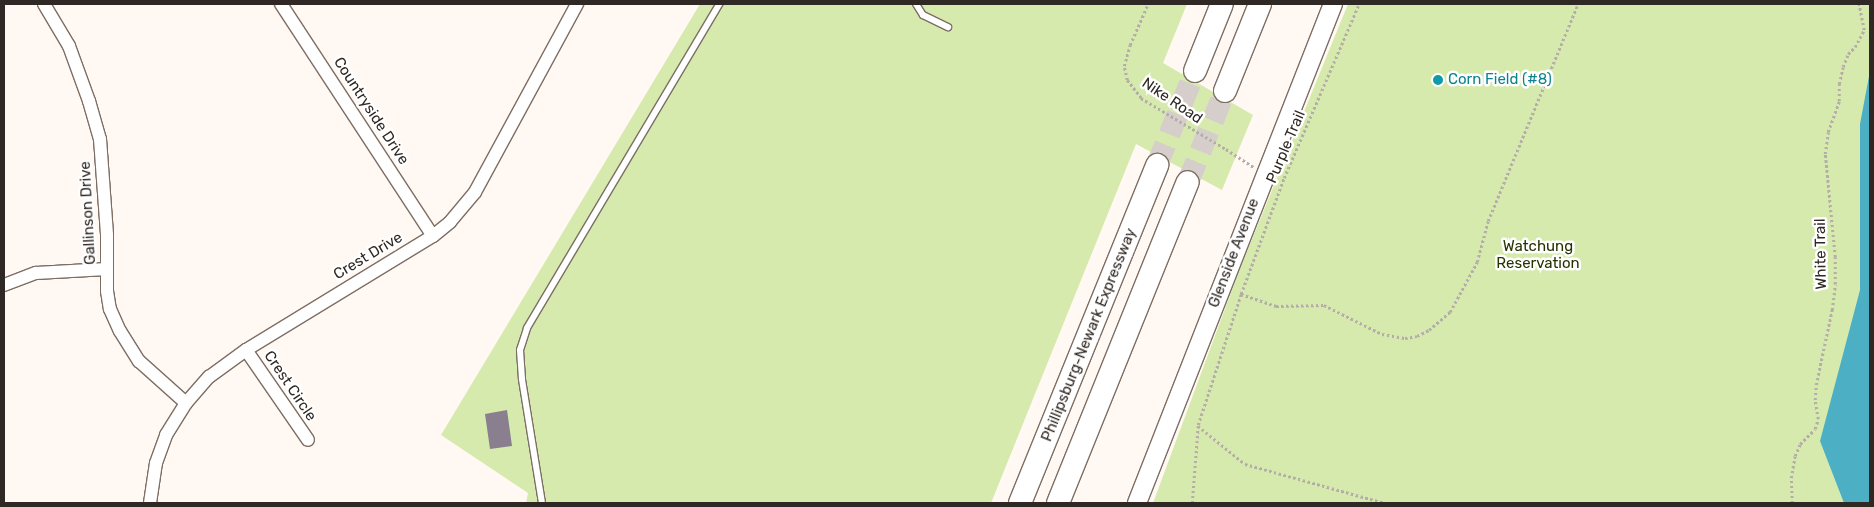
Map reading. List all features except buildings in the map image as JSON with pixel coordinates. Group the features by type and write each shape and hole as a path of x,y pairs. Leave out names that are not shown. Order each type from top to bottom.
{"highway":[{"path":"1195,71 1222,4"},
{"path":"1225,91 1260,4"},
{"name":"Phillipsburg-Newark Expressway","path":"1020,503 1158,165"},
{"path":"1058,503 1188,182"}],"main road":[{"name":"Glenside Avenue","path":"1137,503 1264,173 1332,4"}],"street":[{"name":"Gallinson Drive","path":"44,4 68,46 89,100 100,139 107,234 106,291 110,309 120,331 139,361 186,403"},
{"name":"Countryside Drive","path":"281,4 433,236"},
{"name":"Crest Drive","path":"150,503 156,463 166,435 186,403 209,377 246,350 433,236 450,222 475,192 578,4"},
{"path":"4,285 36,273 106,269"},
{"name":"Crest Circle","path":"246,350 308,440"}],"lane":[{"path":"542,503 522,379 520,350 527,328 719,4"},
{"path":"916,4 923,15 948,27"}],"path":[{"name":"Nike Road","path":"1148,4 1130,45 1124,66 1126,80 1141,98 1264,173"},
{"name":"Purple Trail","path":"1192,503 1198,425 1241,294 1284,178 1359,4"},
{"path":"1241,294 1276,306 1324,305 1382,334 1405,338 1417,336 1429,330 1450,312 1477,262 1488,221 1578,4"},
{"name":"White Trail","path":"1792,503 1791,478 1795,456 1800,444 1815,429 1818,419 1815,400 1816,385 1832,310 1835,275 1833,223 1825,154 1828,132 1839,101 1839,84 1843,67 1848,54 1855,47 1864,30 1859,4"},
{"path":"1198,425 1245,464 1385,503"}],"green space":[{"path":"700,4 1187,4 1163,63 1253,115 1222,190 1136,144 991,503 526,503 528,493 441,435"},
{"name":"Watchung Reservation","path":"1348,4 1870,4 1870,503 1153,503 1239,271"}],"water":[{"path":"1870,71 1870,503 1844,503 1820,441 1860,290 1860,124"}],"tunnel":[{"path":"1157,165 1195,71"},
{"path":"1188,182 1225,91"}],"place":[{"name":"Corn Field (#8)","path":"1438,80"}]}
